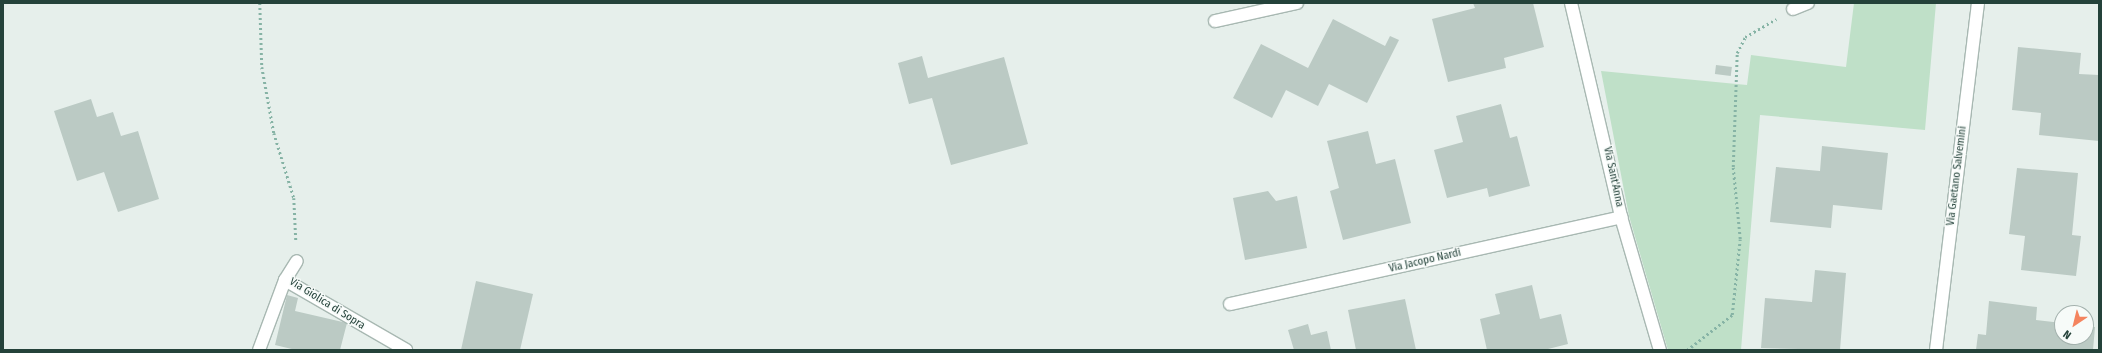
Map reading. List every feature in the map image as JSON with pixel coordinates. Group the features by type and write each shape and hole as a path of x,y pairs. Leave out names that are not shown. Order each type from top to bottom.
{"street":[{"path":"1215,21 1297,3"},
{"name":"Via Sant'Anna","path":"1571,3 1621,217 1660,350"},
{"path":"1793,9 1808,3"},
{"name":"Via Gaetano Salvemini","path":"1936,350 1978,3"},
{"name":"Via Jacopo Nardi","path":"1230,304 1621,217"},
{"name":"Via Giolica di Sopra","path":"297,261 285,280 406,350"},
{"path":"259,350 285,280"}],"path":[{"name":"Via Giolica di Sopra","path":"260,3 262,67 274,133 294,198 297,261"},
{"path":"1687,350 1732,315 1740,239 1733,167 1737,52 1744,38 1793,9"}],"green space":[{"path":"1854,3 1936,3 1925,130 1760,115 1741,350 1668,350 1629,216 1601,71 1747,85 1751,55 1846,67"}],"building":[{"path":"1473,3 1533,3 1544,47 1504,58 1506,68 1448,82 1432,19 1475,8"},
{"path":"1333,19 1385,46 1390,36 1399,40 1367,103 1329,84 1318,106 1286,90 1272,118 1233,98 1261,44 1308,68"},
{"path":"2018,47 2081,53 2079,74 2099,75 2099,141 2039,135 2041,113 2012,110"},
{"path":"922,56 928,78 1004,57 1028,144 951,165 932,98 909,104 898,63"},
{"path":"1716,65 1732,67 1731,76 1715,74"},
{"path":"91,99 97,117 113,112 121,136 138,131 159,199 118,212 104,172 77,181 54,111"},
{"path":"1501,104 1510,138 1517,136 1530,186 1489,197 1487,188 1447,198 1434,150 1463,142 1456,116"},
{"path":"1368,131 1376,164 1395,159 1411,223 1343,240 1330,191 1339,188 1327,141"},
{"path":"1822,146 1888,153 1882,210 1833,205 1831,228 1770,222 1776,167 1820,171"},
{"path":"2017,168 2078,173 2072,235 2081,236 2076,276 2021,270 2025,236 2009,234"},
{"path":"1268,191 1276,201 1297,196 1307,248 1245,260 1233,198"},
{"path":"1815,270 1846,273 1840,350 1761,348 1765,298 1812,302"},
{"path":"476,281 533,294 520,350 461,350"},
{"path":"1532,285 1540,319 1561,314 1568,344 1544,350 1487,350 1480,319 1500,314 1495,294"},
{"path":"287,295 298,298 295,311 347,323 340,350 296,350 275,345"},
{"path":"1405,299 1416,350 1356,350 1348,310"},
{"path":"1989,301 2037,307 2036,320 2054,322 2054,345 2093,345 2093,350 1976,350 1978,334 1986,335"},
{"path":"1308,324 1311,335 1327,331 1331,350 1294,350 1288,330"}]}
